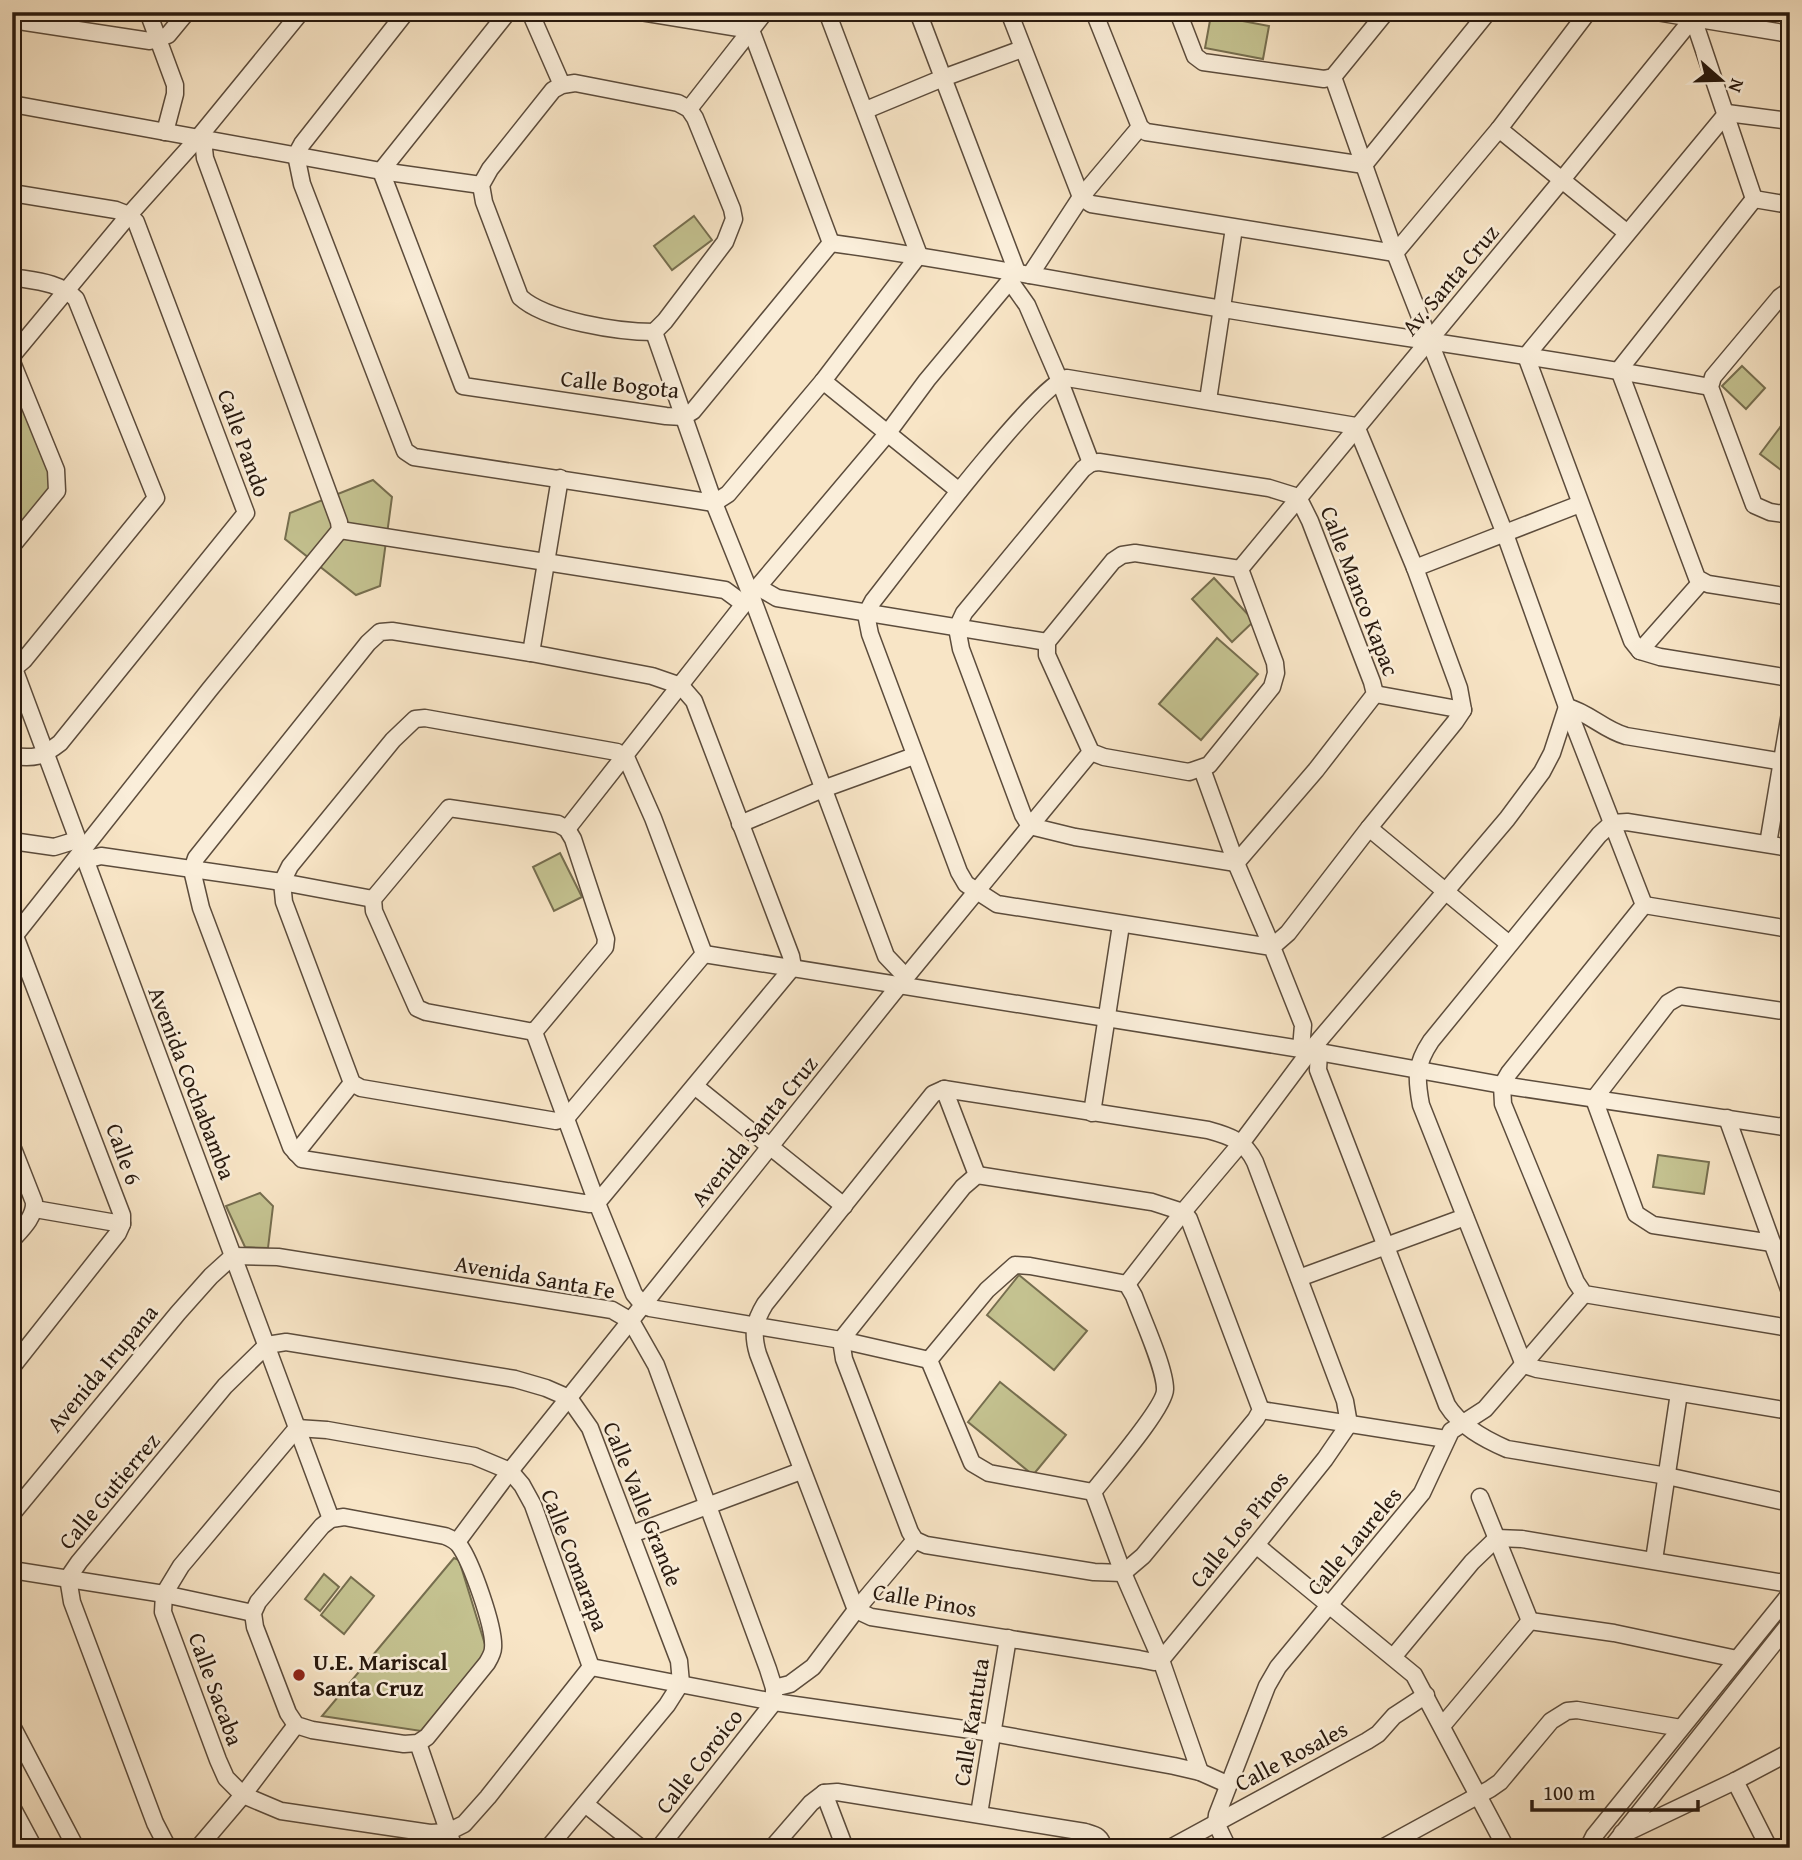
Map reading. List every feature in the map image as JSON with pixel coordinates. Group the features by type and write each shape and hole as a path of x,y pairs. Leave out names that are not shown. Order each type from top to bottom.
{"street":[{"path":"148,12 175,85 165,132"},
{"path":"12,20 150,41 168,35 187,12"},
{"path":"12,356 128,215 202,138 301,12"},
{"path":"406,12 296,155 302,184 405,451 414,457 714,503 728,494 823,381 919,255"},
{"path":"381,171 508,12"},
{"path":"530,12 562,85"},
{"path":"641,12 751,30"},
{"path":"690,109 765,12"},
{"path":"827,12 919,255"},
{"path":"918,12 1019,276 1027,305 1091,463 1083,469 964,613 957,628 961,649 1023,815 1030,826 1075,837 1236,863"},
{"path":"1009,12 1081,197 1091,204 1395,253"},
{"path":"1094,12 1140,127 1146,132 1364,165"},
{"path":"1178,12 1195,56 1203,62 1324,79 1333,77 1386,12"},
{"path":"1364,165 1488,12"},
{"path":"1395,253 1499,129 1588,12"},
{"path":"1656,12 1694,14 1790,34"},
{"path":"1694,14 1754,199"},
{"name":"Av. Santa Cruz","path":"1240,569 1561,181 1694,14"},
{"path":"751,30 831,243 919,255 1019,276 1619,370 1710,387"},
{"path":"866,110 1023,48"},
{"path":"1333,77 1395,253 1505,534 1567,707 1644,905"},
{"path":"575,83 678,103 690,109 734,219 725,242 665,321 654,332 640,332 564,319 530,307 520,297 484,202 481,185 490,169 553,90 575,83"},
{"path":"12,104 381,171 481,185"},
{"path":"1727,113 1790,121"},
{"path":"1526,356 1727,113"},
{"path":"568,829 751,595 887,434 927,380 1019,276 1041,255 1081,197 1140,127"},
{"path":"1499,129 1626,232"},
{"path":"13,936 340,530 205,158 202,138"},
{"name":"Calle Bogota","path":"381,171 463,386 666,416 683,416 693,411 831,243"},
{"path":"12,193 128,215"},
{"path":"1754,199 1790,205"},
{"path":"1619,370 1754,199"},
{"name":"Calle Pando","path":"46,754 60,743 246,513 136,222 128,215"},
{"path":"1208,400 1234,228"},
{"path":"12,277 55,285 68,290 76,299 156,498 24,660 13,667"},
{"path":"1790,290 1780,297 1721,366 1713,376 1710,387 1754,505 1770,512 1790,515"},
{"path":"654,332 714,503 886,956 903,982"},
{"path":"1526,356 1632,641 1640,651 1660,657 1790,678"},
{"path":"12,362 58,480 57,491 12,546"},
{"path":"1619,370 1694,573 1701,582 1790,597"},
{"path":"1059,379 1208,400 1356,426 1415,568 1459,688 1463,710 1288,933 1272,947 997,904 966,884 959,872 914,756 870,634 866,614 873,601 959,491 1059,379"},
{"path":"823,381 959,491"},
{"name":"Calle Manco Kapac","path":"1091,463 1269,488 1298,497 1373,682 1375,694 1316,770 1236,863"},
{"path":"531,653 560,478"},
{"path":"1415,568 1580,504"},
{"path":"340,530 1047,642"},
{"path":"1135,553 1240,569 1275,663 1276,673 1272,687 1209,765 1189,772 1104,757 1091,752 1047,655 1047,642 1113,561 1122,555 1135,553"},
{"path":"1640,651 1701,582"},
{"path":"392,631 531,653 652,676 681,686 694,701 793,967 597,1203 302,1158 291,1147 201,908 192,870 196,858 368,643 380,632 392,631"},
{"name":"Avenida Cochabamba","path":"13,667 331,1518"},
{"path":"1375,694 1463,710"},
{"path":"1567,707 1575,709 1610,731 1626,736 1785,762"},
{"path":"1127,1284 1242,1142 1310,1051 1507,819 1542,772 1552,753 1567,707"},
{"path":"1768,844 1785,762 1790,713"},
{"path":"425,718 603,750 626,757 653,818 704,954 567,1117 556,1121 361,1088 352,1083 284,902 282,882 290,866 393,740 415,719 425,718"},
{"name":"Avenida Santa Cruz","path":"457,1542 510,1471 643,1305 1091,752"},
{"path":"12,756 31,758 46,754"},
{"path":"740,824 823,789 914,756"},
{"path":"1202,769 1236,863 1303,1025 1310,1051 1447,1405 1462,1423 1507,1449 1667,1475 1790,1503"},
{"path":"449,808 558,824 568,829 607,939 605,947 534,1032 426,1012 417,1007 374,911 373,898 449,808"},
{"path":"1790,848 1627,822 1612,824 1599,835 1508,944 1431,1041 1423,1052 1417,1071 1422,1105 1524,1365 1790,1411"},
{"path":"1369,828 1508,944"},
{"path":"12,841 373,898"},
{"path":"1644,905 1790,929"},
{"path":"1644,905 1509,1073 1502,1085 1503,1104 1576,1282 1584,1294 1790,1328"},
{"path":"1092,1113 1121,925"},
{"name":"Calle 6","path":"13,936 122,1215 122,1224"},
{"path":"704,954 903,982 1502,1085 1790,1128"},
{"path":"1594,1099 1668,1003 1680,996 1790,1012"},
{"path":"534,1032 597,1203 634,1294 643,1305 660,1311 841,1340 929,1360"},
{"path":"296,1153 352,1083"},
{"path":"696,1087 844,1206"},
{"path":"944,1089 977,1175"},
{"path":"754,1326 765,1304 933,1094 944,1089 1208,1130 1242,1142 1250,1150 1345,1401 1349,1424"},
{"path":"1594,1099 1636,1214 1642,1220 1653,1225 1772,1243"},
{"path":"1727,1118 1790,1292"},
{"path":"12,1146 35,1209 12,1240"},
{"path":"977,1175 1152,1202 1183,1212 1189,1219 1261,1410 1143,1556 1124,1573 1094,1573 926,1545 915,1540 844,1359 841,1340 955,1197 977,1175"},
{"path":"12,1367 110,1244 122,1224 35,1209"},
{"path":"1299,1278 1465,1217"},
{"name":"Avenida Santa Fe","path":"233,1256 278,1257 612,1310 631,1321 656,1365 709,1505 774,1695"},
{"name":"Avenida Irupana","path":"12,1514 178,1313 233,1256"},
{"path":"929,1360 988,1290 1015,1265 1127,1284 1147,1330 1166,1392 1157,1409 1093,1492"},
{"name":"Calle Laureles","path":"1216,1823 1227,1784 1267,1686 1278,1667 1422,1493 1451,1431 1485,1409 1584,1294"},
{"name":"Calle Pinos","path":"754,1326 758,1354 856,1610 871,1616 1139,1660 1161,1660"},
{"path":"267,1345 286,1342 309,1344 514,1379 569,1398"},
{"name":"Calle Gutierrez","path":"168,1848 155,1823 72,1602 68,1578 225,1386 267,1345"},
{"path":"929,1360 972,1463 989,1473 1093,1492"},
{"path":"1654,1560 1679,1393"},
{"name":"Calle Valle Grande","path":"569,1398 590,1428 632,1534 679,1661 681,1683"},
{"path":"1261,1410 1446,1438"},
{"name":"Calle Los Pinos","path":"1161,1660 1325,1459 1349,1424"},
{"path":"164,1594 181,1566 297,1428 327,1430 474,1456 510,1471"},
{"name":"Calle Comarapa","path":"451,1840 591,1667 533,1504 510,1471"},
{"path":"632,1534 801,1471"},
{"path":"1093,1492 1161,1660 1200,1772"},
{"path":"1480,1497 1530,1621"},
{"path":"344,1517 445,1536 457,1542 464,1552 486,1611 493,1650 487,1663 427,1737 418,1743 404,1744 312,1730 296,1725 288,1713 253,1613 258,1602 331,1518 344,1517"},
{"path":"1394,1656 1472,1562 1497,1538 1522,1539 1790,1584"},
{"path":"774,1695 813,1667 856,1610 915,1540"},
{"path":"1256,1545 1414,1675 1506,1848"},
{"path":"12,1570 164,1594 253,1613"},
{"name":"Calle Sacaba","path":"164,1594 163,1612 218,1760 226,1777 243,1795 281,1811 430,1833 451,1840"},
{"path":"1588,1848 1594,1836 1790,1594"},
{"path":"1530,1621 1614,1633 1737,1659"},
{"path":"1442,1727 1530,1621"},
{"path":"1611,1848 1790,1623"},
{"name":"Calle Kantuta","path":"979,1814 1008,1638"},
{"path":"591,1667 992,1733 1200,1772 1227,1784"},
{"path":"548,1848 667,1705 681,1683"},
{"name":"Calle Coroico","path":"659,1848 774,1695"},
{"name":"Calle Rosales","path":"1170,1848 1367,1741 1378,1734 1394,1716 1426,1695"},
{"path":"1382,1848 1500,1782 1551,1721 1567,1711 1577,1710 1681,1728"},
{"path":"198,1848 243,1795 296,1725"},
{"path":"12,1727 76,1848"},
{"path":"418,1743 451,1840"},
{"path":"1595,1848 1790,1752"},
{"path":"1735,1781 1769,1848"},
{"path":"772,1848 811,1803 824,1793 837,1792 1085,1832 1097,1835 1104,1848"},
{"path":"824,1793 845,1848"},
{"path":"585,1804 640,1848"},
{"path":"12,1807 34,1848"},
{"path":"1216,1823 1228,1848"}],"shaded area":[{"path":"1211,15 1269,26 1263,59 1205,48"},
{"path":"694,216 712,240 672,270 654,246"},
{"path":"1742,366 1765,388 1746,409 1722,386"},
{"path":"12,380 54,486 12,539"},
{"path":"1790,414 1790,477 1760,454"},
{"path":"373,480 392,497 380,586 356,595 285,539 290,513"},
{"path":"1214,578 1254,621 1232,642 1192,599"},
{"path":"1217,638 1258,674 1201,740 1159,704"},
{"path":"560,853 582,897 554,911 533,867"},
{"path":"1658,1155 1709,1162 1704,1194 1653,1187"},
{"path":"260,1193 273,1206 268,1248 245,1247 226,1206"},
{"path":"1019,1275 1087,1331 1054,1370 987,1315"},
{"path":"1000,1382 1066,1435 1033,1475 968,1422"},
{"path":"454,1558 459,1560 487,1651 421,1731 322,1716"},
{"path":"324,1574 339,1587 320,1611 305,1599"},
{"path":"351,1577 374,1596 344,1634 321,1615"}],"place":[{"name":"U.E. Mariscal Santa Cruz","path":"299,1675"}]}
